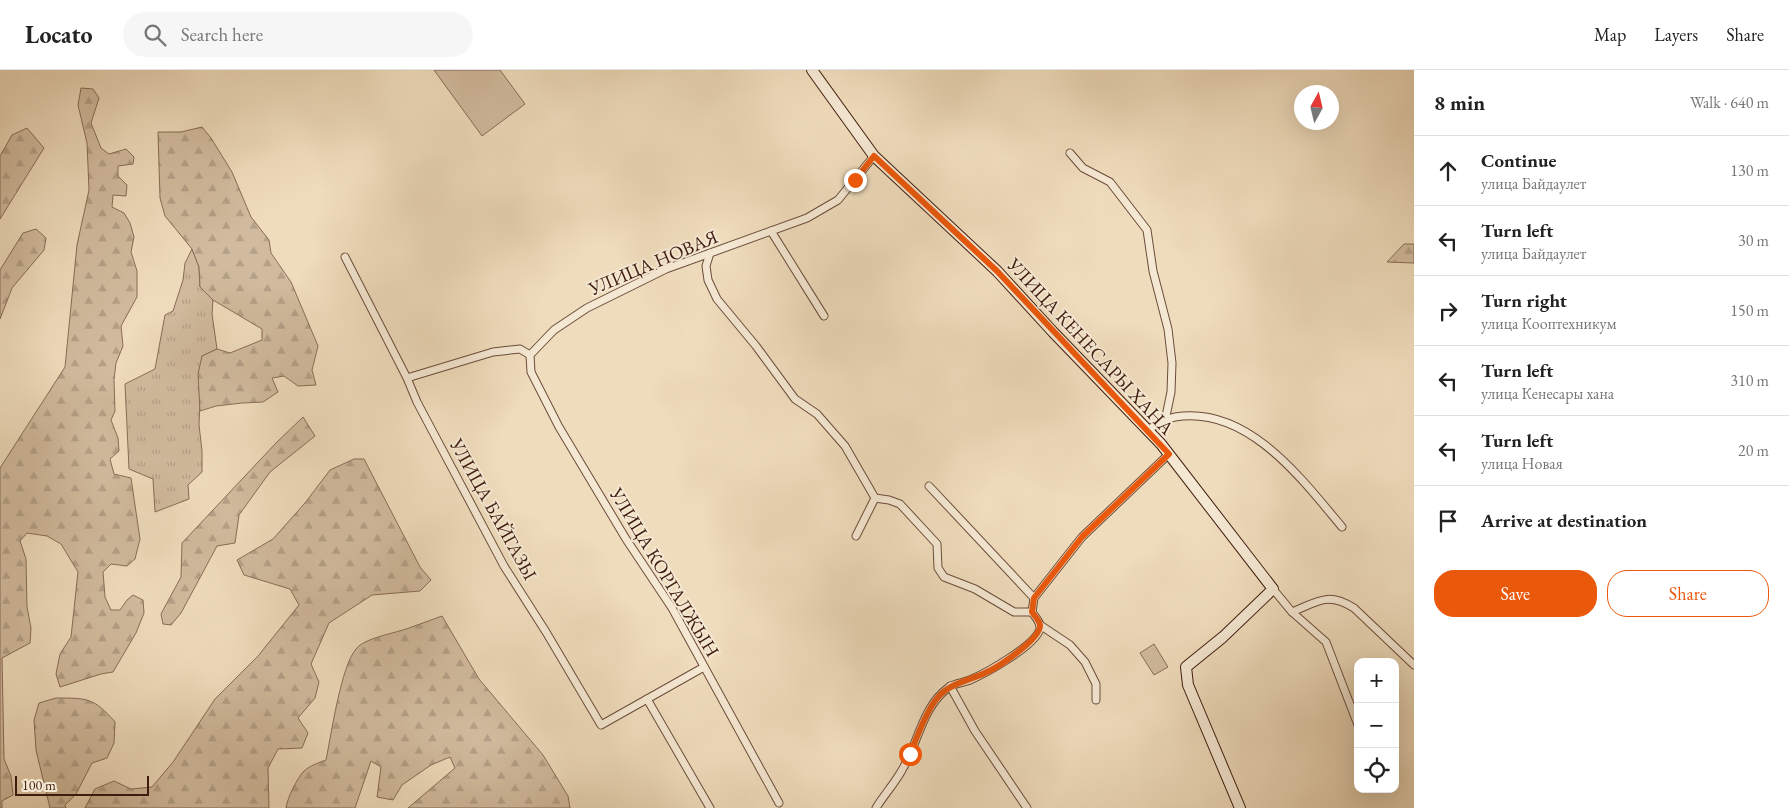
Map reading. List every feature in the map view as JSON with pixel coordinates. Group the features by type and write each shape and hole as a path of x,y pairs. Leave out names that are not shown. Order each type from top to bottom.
{"street":[{"name":"УЛИЦА КЕНЕСАРЫ ХАНА","path":"812,70 874,156 997,271 1169,454 1273,589"},
{"path":"1070,153 1083,168 1110,182 1147,230 1152,271 1168,329 1172,363 1171,392 1165,421"},
{"name":"УЛИЦА НОВАЯ","path":"530,355 554,330 587,308 666,269 807,218 838,200 874,156"},
{"path":"771,231 824,316"},
{"path":"710,253 706,266 708,280 717,299 756,346 795,399 817,414 845,446 875,498"},
{"name":"УЛИЦА БАЙГАЗЫ","path":"345,258 504,566 601,725 704,667"},
{"path":"407,378 493,352 520,349 530,355"},
{"name":"УЛИЦА КОРГАЛЖЫН","path":"530,355 530,372 558,427 626,540 672,608 779,803"},
{"path":"1147,430 1173,418 1202,416 1223,421 1264,444 1295,471 1342,527"},
{"path":"1096,700 1096,684 1085,662 1070,645 1040,626 1032,612 1034,598 1082,537 1169,454"},
{"path":"929,486 1034,598"},
{"path":"856,536 875,498"},
{"path":"875,498 900,504 938,544 938,568 944,577 975,589 1014,612 1032,612"},
{"path":"1240,808 1188,686 1186,667 1223,637 1273,589 1292,612 1326,642 1354,715"},
{"path":"1292,612 1324,599 1343,601 1354,608 1414,665"},
{"path":"876,808 902,771 922,725 938,696 950,686 989,672 1032,639 1040,630 1040,626"},
{"path":"950,686 975,731 1027,808"},
{"path":"646,698 710,808"}],"green space":[{"path":"434,70 500,70 525,104 482,136"},
{"path":"81,88 93,89 99,98 91,123 101,148 109,154 126,149 134,157 133,164 118,166 118,176 127,185 126,196 113,195 112,207 124,213 130,223 134,237 131,252 137,271 137,297 121,326 123,346 116,363 114,380 115,411 111,420 118,438 119,451 110,459 114,474 131,478 140,539 135,559 127,566 111,564 103,572 105,597 111,610 120,610 133,595 143,600 144,613 136,633 113,672 60,687 56,674 60,654 71,637 78,572 61,544 47,536 27,533 20,541 26,559 27,607 31,628 30,643 2,658 4,759 11,776 13,795 2,801 2,808 0,808 0,468 65,367 77,245 89,190 87,143 78,105"},
{"path":"202,127 232,172 251,217 269,240 271,253 291,282 318,346 312,370 316,385 298,386 284,376 272,378 278,392 263,402 216,406 200,411 198,374 202,356 217,349 230,353 262,340 262,329 213,300 200,287 199,267 192,249 165,216 160,198 158,132 181,132"},
{"path":"27,128 44,148 0,219 0,156 12,135"},
{"path":"36,229 46,238 44,250 12,288 0,319 0,270 23,233"},
{"path":"1404,244 1414,244 1414,263 1387,262"},
{"path":"192,249 199,267 200,287 213,300 212,314 217,349 202,356 199,425 202,472 188,485 189,499 155,512 153,479 129,469 125,384 155,369 165,315 173,311 183,280 185,263"},
{"path":"303,417 315,436 270,472 239,515 235,543 217,546 181,613 171,625 163,624 161,614 181,577 182,543"},
{"path":"354,459 364,459 420,567 431,580 420,591 372,595 329,623 311,664 319,682 315,698 298,718 308,733 302,748 278,749 268,768 269,808 85,808 95,789 114,781 131,789 152,787 173,762 215,699 258,656 299,605 290,589 244,575 237,560 273,539 305,503 330,470"},
{"path":"442,616 479,679 543,755 568,796 570,808 408,808 455,768 450,757 431,765 402,785 393,800 377,797 381,767 371,761 355,808 286,808 290,794 301,774 309,767 326,760 341,685 356,649 373,639"},
{"path":"1154,644 1168,667 1154,675 1140,653"},
{"path":"56,698 76,698 90,701 101,708 115,722 114,743 107,758 92,763 76,794 65,805 66,808 50,808 36,750 34,720 39,703"}],"route":[{"path":"855,180 874,156 997,271 1169,454 1082,537 1034,598 1032,612 1038,621 1040,630 1009,658 989,672 950,686 938,696 922,725 910,754"}]}
